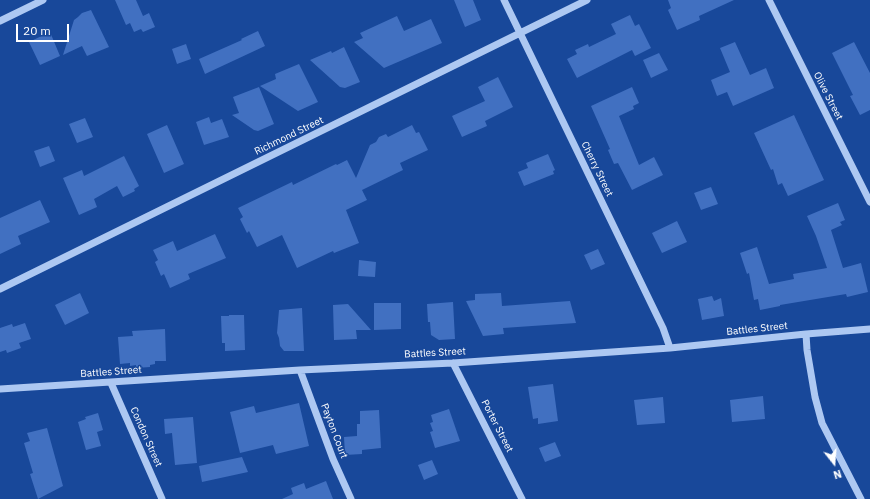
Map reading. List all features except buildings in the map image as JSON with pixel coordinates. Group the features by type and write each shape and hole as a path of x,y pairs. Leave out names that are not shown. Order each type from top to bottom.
{"street":[{"path":"0,21 43,0"},
{"name":"Cherry Street","path":"504,0 663,328 670,348"},
{"name":"Richmond Street","path":"0,289 521,34 587,0"},
{"name":"Olive Street","path":"769,0 870,202"},
{"name":"Battles Street","path":"0,389 300,370 453,363 670,348 806,334 870,330"},
{"path":"806,334 807,350 815,397 822,422 861,499"},
{"name":"Porter Street","path":"453,363 522,499"},
{"name":"Payton Court","path":"300,370 333,459 352,499"},
{"name":"Condon Street","path":"111,382 162,499"}]}
